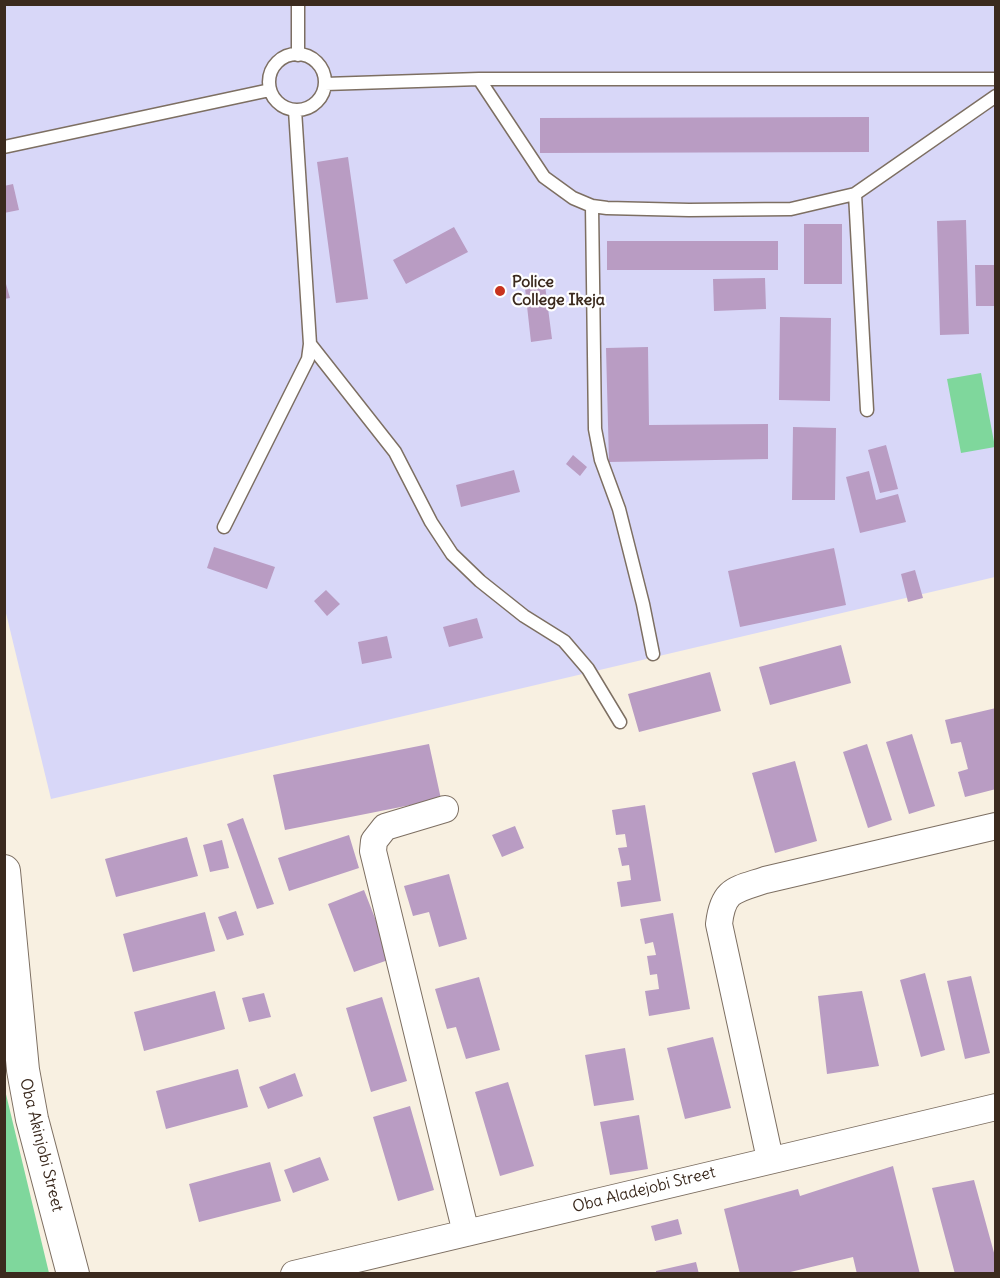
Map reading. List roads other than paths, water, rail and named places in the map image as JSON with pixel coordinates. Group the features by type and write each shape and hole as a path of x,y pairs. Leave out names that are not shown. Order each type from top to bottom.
{"street":[{"path":"445,809 385,827 374,840 373,851 466,1233"},
{"path":"770,1160 719,924 721,907 732,891 765,880 996,826"},
{"name":"Oba Akinjobi Street","path":"4,871 9,957 23,1070 32,1119 73,1274"},
{"name":"Oba Aladejobi Street","path":"294,1274 996,1107"}],"lane":[{"path":"298,4 298,55"},
{"path":"298,55 314,61 324,75 325,84 318,100 312,106 296,110 287,109 273,98 270,90 270,73 275,65 289,56 298,55"},
{"path":"325,84 479,79 996,79"},
{"path":"479,79 544,177 573,198 592,206 689,210 790,209 855,194 996,96"},
{"path":"4,147 270,90"},
{"path":"224,526 308,358 310,344 296,110"},
{"path":"855,194 867,411"},
{"path":"592,206 595,429 601,460 618,509 643,604 652,654"},
{"path":"310,344 395,452 431,522 452,554 524,616 564,641 588,669 620,722"}],"place":[{"name":"Police College Ikeja","path":"500,291"}]}
